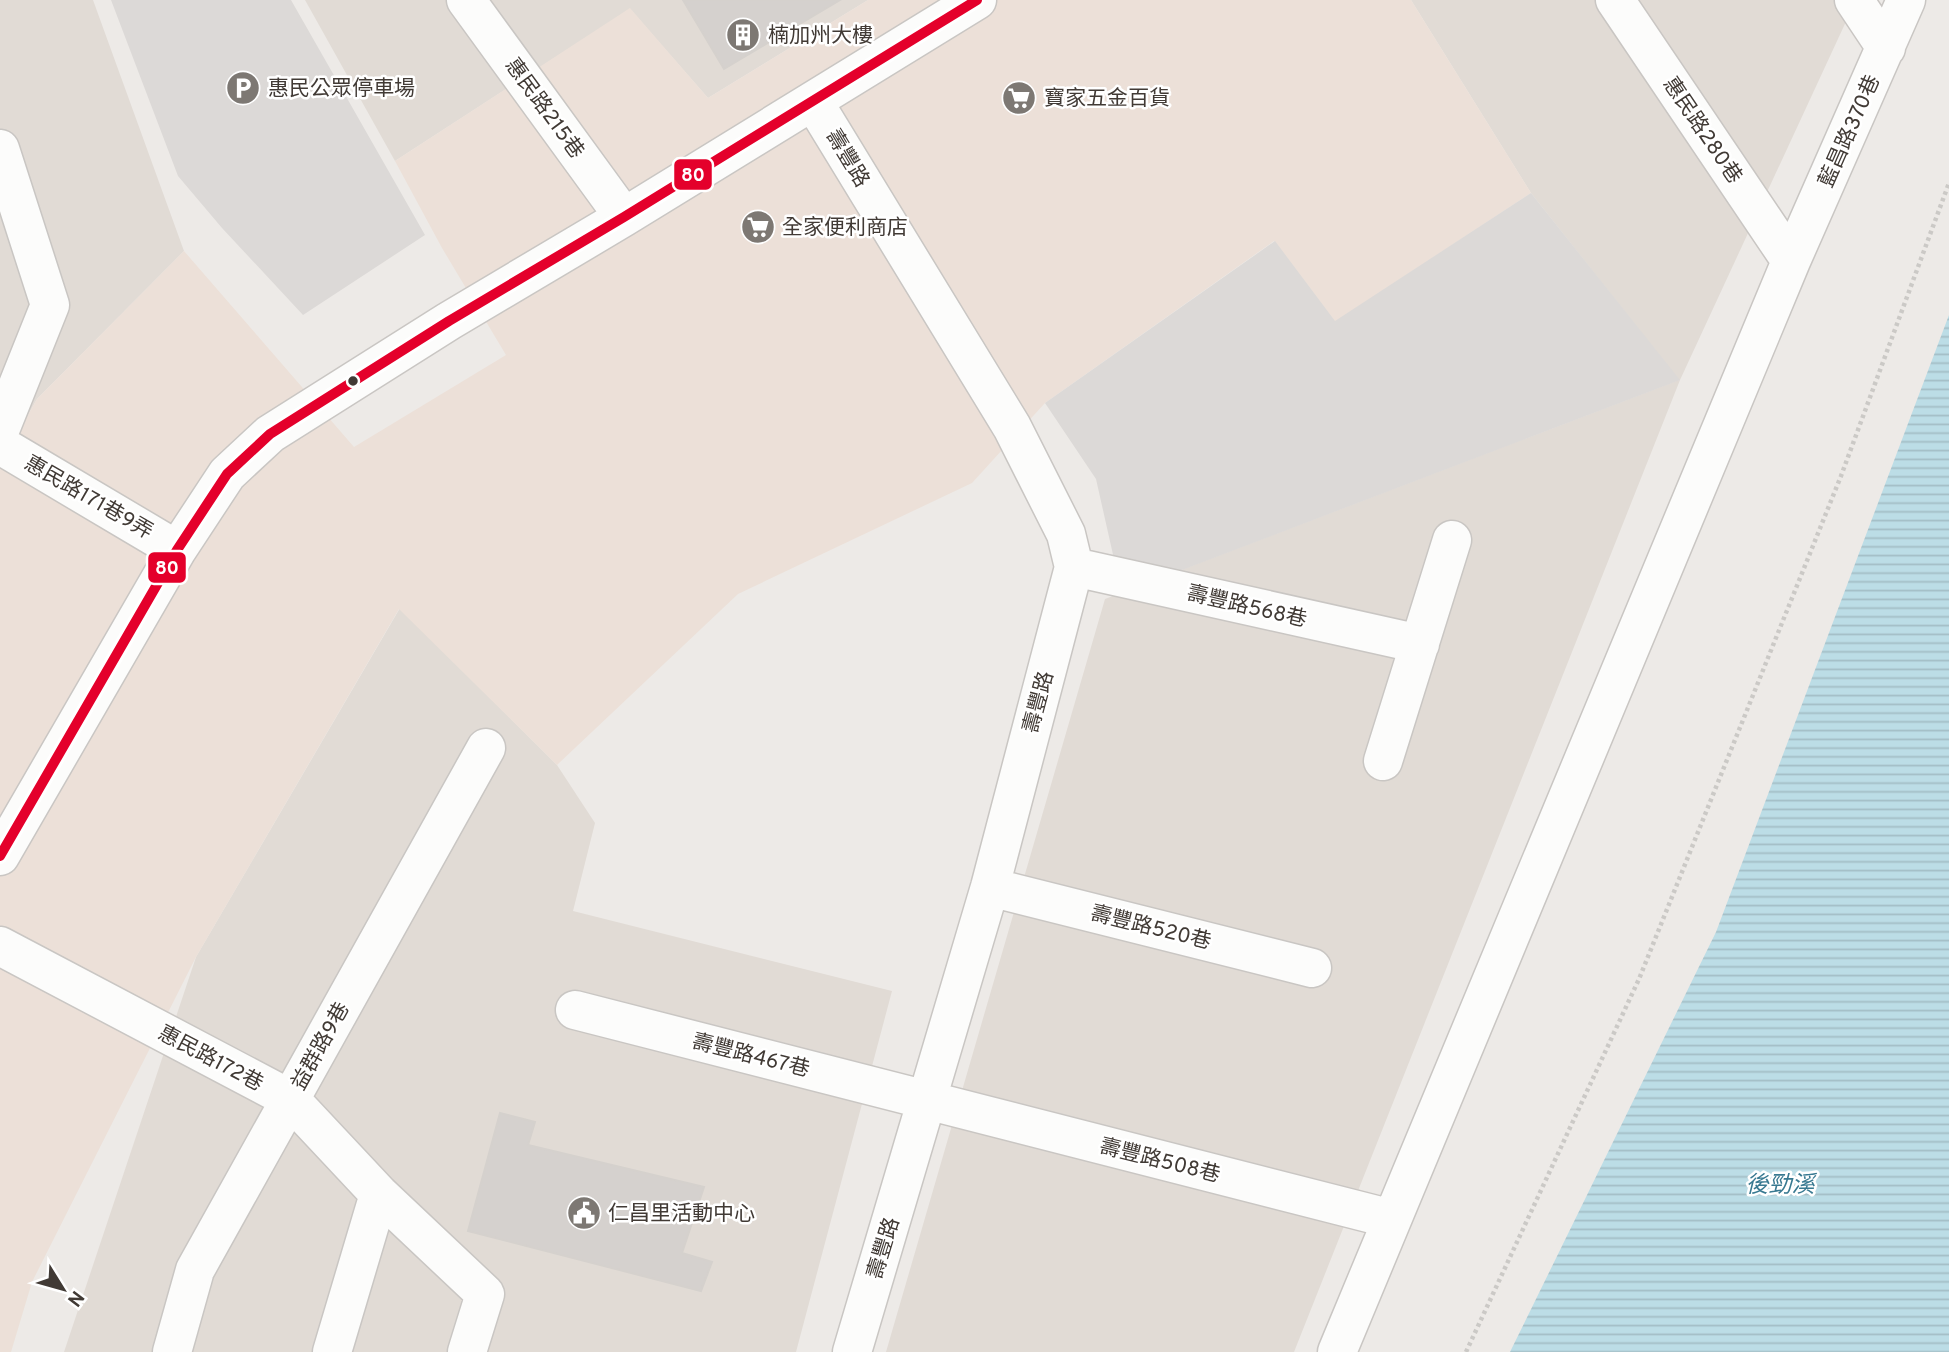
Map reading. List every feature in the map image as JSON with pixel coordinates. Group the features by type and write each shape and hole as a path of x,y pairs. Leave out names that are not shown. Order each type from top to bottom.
{"street":[{"name":"惠民路215巷","path":"466,0 624,217"},
{"path":"0,856 177,550 227,474 270,435 449,321 977,0"},
{"name":"惠民路280巷","path":"1615,0 1791,261"},
{"path":"1854,0 1886,48"},
{"name":"藍昌路370巷","path":"1337,1352 1791,261 1906,0"},
{"name":"壽豐路","path":"813,101 1012,427 1066,534 1074,567 989,887 852,1352"},
{"path":"0,149 50,305 0,430"},
{"name":"惠民路171巷9弄","path":"0,445 177,550"},
{"path":"1383,761 1452,540"},
{"name":"壽豐路568巷","path":"1074,567 1420,644"},
{"name":"益群路9巷","path":"172,1352 195,1270 486,748"},
{"name":"壽豐路520巷","path":"989,887 1312,968"},
{"name":"惠民路172巷","path":"0,946 290,1099 379,1194 485,1294 467,1352"},
{"name":"壽豐路467巷","path":"575,1010 927,1101"},
{"name":"壽豐路508巷","path":"927,1101 1392,1219"},
{"path":"332,1352 379,1194"}],"path":[{"path":"1466,1352 1639,979 1841,476 1949,183"}],"shaded area":[{"path":"0,0 93,0 184,251 37,399 0,465"},
{"name":"惠民公眾停車場","path":"111,0 291,0 425,235 303,315 178,176"},
{"path":"305,0 868,0 708,98 630,9 395,161"},
{"path":"868,0 1411,0 1531,193 1335,322 1274,241 1045,403 972,483 738,594 557,765 399,609 196,957 32,1282 11,1352 0,1352 0,465 37,399 184,251 354,447 506,355 442,248 395,161 630,8 708,98"},
{"path":"1411,0 1856,0 1680,380 1294,1352 886,1352 1105,599 1679,380 1531,193"},
{"path":"1531,193 1680,380 1161,578 1114,559 1096,479 1045,403 1275,241 1335,321"},
{"path":"400,608 557,765 595,823 573,911 892,991 796,1352 64,1352 196,957"}],"water":[{"name":"後勁溪","path":"1949,315 1949,1352 1510,1352 1716,932"}],"building":[{"name":"楠加州大樓","path":"683,0 840,0 724,69"},
{"name":"仁昌里活動中心","path":"500,1113 535,1122 528,1145 704,1187 682,1253 712,1262 701,1291 468,1231"}],"transit line":[{"name":"80","path":"0,856 177,550 227,474 270,434 449,321 977,0"}],"place":[{"name":"楠加州大樓","path":"743,35"},
{"name":"惠民公眾停車場","path":"243,88"},
{"name":"寶家五金百貨","path":"1019,98"},
{"name":"全家便利商店","path":"758,227"},
{"name":"仁昌里活動中心","path":"584,1213"}]}
